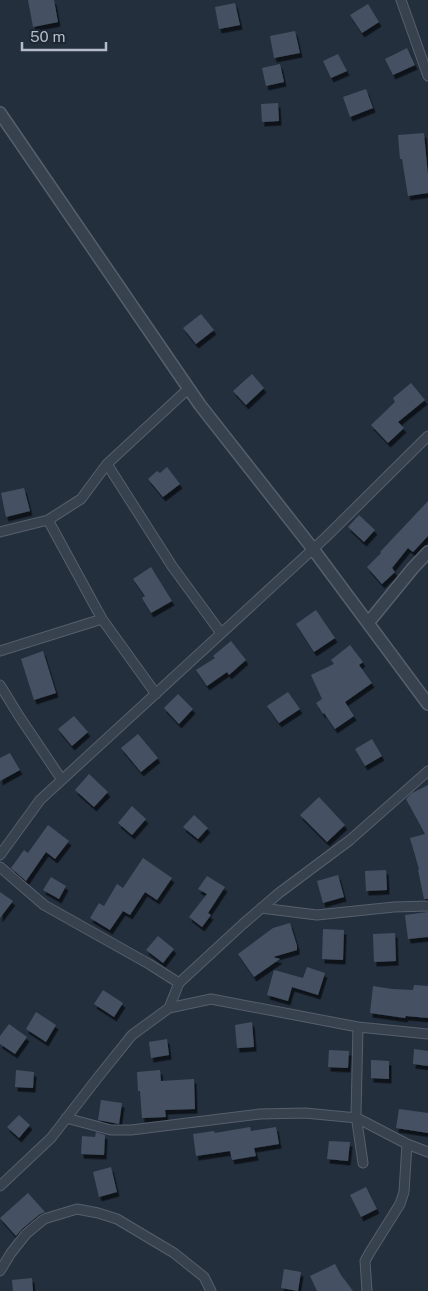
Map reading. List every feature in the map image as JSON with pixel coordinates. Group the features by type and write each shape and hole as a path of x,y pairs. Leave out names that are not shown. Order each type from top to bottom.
{"street":[{"path":"400,0 428,76"},
{"path":"0,112 200,406 313,549 428,704"},
{"path":"0,532 48,520 81,499 106,464 188,389"},
{"path":"0,855 40,800 313,549 428,436"},
{"path":"106,464 172,566 220,633"},
{"path":"48,520 102,619 156,694"},
{"path":"368,623 428,552"},
{"path":"0,651 102,619"},
{"path":"0,685 62,780"},
{"path":"169,1008 179,983 278,893 350,840 428,771"},
{"path":"0,867 44,905 179,983"},
{"path":"261,908 317,916 394,907 428,906"},
{"path":"0,1186 51,1138 132,1035 169,1008 211,999 358,1027 428,1034"},
{"path":"358,1027 357,1118 363,1163"},
{"path":"66,1118 111,1130 150,1128 260,1114 306,1112 357,1118 407,1144 428,1152"},
{"path":"367,1291 365,1262 400,1204 404,1192 407,1144"},
{"path":"0,1272 11,1253 26,1234 44,1219 77,1209 117,1219 166,1248 204,1277 211,1291"}],"building":[{"path":"28,0 54,0 58,22 33,27"},
{"path":"235,3 240,25 219,29 215,7"},
{"path":"368,4 379,22 362,33 350,15"},
{"path":"295,31 300,53 274,58 270,36"},
{"path":"407,48 415,65 393,75 385,59"},
{"path":"338,54 347,71 331,78 323,61"},
{"path":"280,64 284,82 266,86 262,68"},
{"path":"366,89 373,108 350,117 343,97"},
{"path":"278,103 279,121 262,122 261,104"},
{"path":"424,133 428,193 408,196 402,159 400,159 398,135"},
{"path":"201,314 214,330 196,344 183,328"},
{"path":"252,374 264,388 246,405 233,391"},
{"path":"411,383 425,400 398,422 404,428 388,443 371,425 395,402 393,398"},
{"path":"167,467 180,484 163,497 148,479 157,471 160,473"},
{"path":"24,488 30,511 6,517 1,493"},
{"path":"428,501 428,536 413,552 408,548 392,568 395,572 382,584 367,567"},
{"path":"359,515 375,530 364,542 348,527"},
{"path":"151,567 172,601 151,613 142,598 145,596 133,579"},
{"path":"316,610 335,638 314,652 296,624"},
{"path":"231,641 246,660 229,675 227,672 207,686 196,670 215,658 213,656"},
{"path":"350,645 363,662 359,665 372,683 345,702 354,716 335,729 316,703 322,699 311,675 334,664 331,660"},
{"path":"43,651 56,693 34,700 21,659"},
{"path":"288,692 300,709 279,723 267,706"},
{"path":"178,694 193,709 179,724 164,708"},
{"path":"74,716 88,732 72,746 58,729"},
{"path":"138,734 158,758 141,772 121,748"},
{"path":"372,739 382,756 365,766 355,749"},
{"path":"10,753 20,770 0,781 0,758"},
{"path":"89,774 108,792 94,807 75,790"},
{"path":"428,785 428,899 424,899 419,869 410,838 425,834 406,799 412,793"},
{"path":"319,797 345,825 327,842 300,815"},
{"path":"132,806 146,819 132,835 118,823"},
{"path":"194,815 208,828 198,839 183,827"},
{"path":"48,825 69,841 55,859 46,852 26,881 11,868 24,850 28,853"},
{"path":"143,858 172,878 157,900 145,892 130,915 123,911 110,930 90,918 99,903 104,906 117,884 123,888"},
{"path":"386,870 387,890 366,891 365,871"},
{"path":"338,875 344,897 323,903 317,881"},
{"path":"207,876 225,887 208,913 211,915 202,927 189,917 207,894 198,889"},
{"path":"51,877 66,886 59,899 43,890"},
{"path":"0,892 13,901 0,918"},
{"path":"428,912 428,937 408,939 405,915"},
{"path":"290,923 297,950 273,957 280,959 254,977 238,954 273,928"},
{"path":"323,929 344,930 343,960 322,959"},
{"path":"395,933 396,961 374,962 373,934"},
{"path":"158,936 174,949 163,963 146,950"},
{"path":"307,967 325,973 318,995 292,987 288,1001 267,995 274,970 303,978"},
{"path":"414,985 428,986 428,1018 406,1016 405,1018 370,1013 373,986 413,990"},
{"path":"103,990 123,1003 114,1017 94,1004"},
{"path":"36,1012 56,1025 46,1042 26,1029"},
{"path":"252,1022 254,1047 237,1048 235,1025"},
{"path":"9,1024 27,1037 15,1054 0,1044 0,1036"},
{"path":"167,1039 169,1055 151,1058 149,1042"},
{"path":"414,1049 428,1051 428,1066 413,1064"},
{"path":"329,1050 349,1051 348,1068 328,1067"},
{"path":"371,1060 389,1061 389,1079 371,1078"},
{"path":"16,1070 34,1072 33,1088 15,1087"},
{"path":"160,1070 161,1081 194,1079 195,1109 165,1110 166,1117 142,1118 137,1072"},
{"path":"101,1100 122,1103 119,1124 98,1120"},
{"path":"399,1109 428,1113 428,1133 396,1128"},
{"path":"19,1115 30,1125 19,1138 7,1127"},
{"path":"250,1127 251,1131 276,1127 279,1144 254,1148 256,1156 232,1160 230,1151 196,1156 193,1134 214,1131 215,1133"},
{"path":"96,1132 105,1135 104,1155 81,1154 82,1136 95,1137"},
{"path":"329,1141 350,1142 348,1161 327,1159"},
{"path":"111,1167 117,1192 99,1197 93,1172"},
{"path":"366,1187 377,1209 361,1217 350,1195"},
{"path":"28,1193 45,1212 40,1214 16,1236 0,1218"},
{"path":"335,1264 353,1291 317,1291 310,1276"},
{"path":"284,1269 301,1272 298,1291 281,1288"},
{"path":"32,1278 33,1291 13,1291 12,1280"}]}
